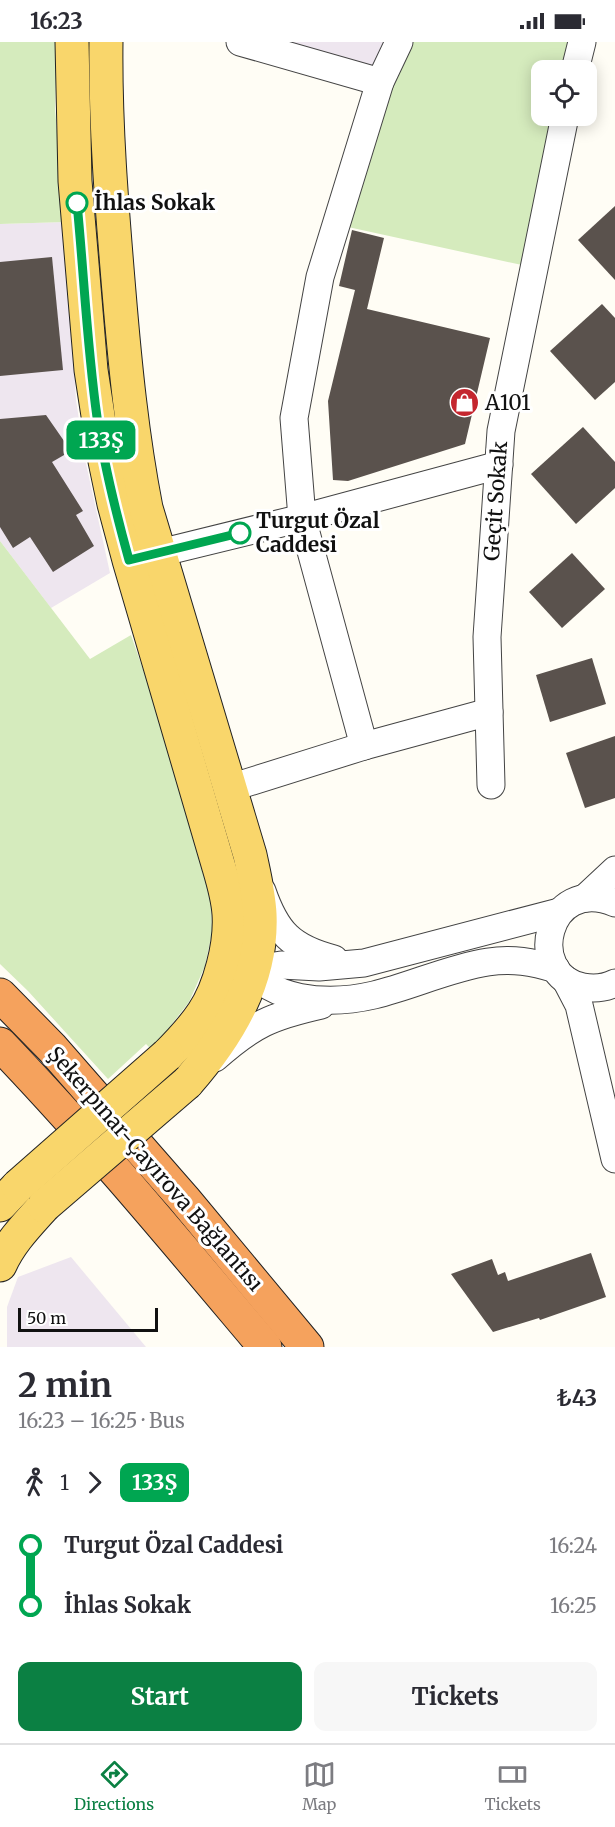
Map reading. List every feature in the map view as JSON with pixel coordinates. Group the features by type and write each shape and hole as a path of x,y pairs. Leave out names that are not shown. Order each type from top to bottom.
{"highway":[{"name":"Şekerpınar-Çayırova Bağlantısı","path":"0,995 52,1048 184,1198 307,1347"},
{"name":"Şekerpınar-Çayırova Bağlantısı","path":"0,1044 137,1197 265,1347"}],"main road":[{"path":"0,1265 4,1255 21,1231 44,1206 188,1083 207,1060 227,1031 247,992 260,936 260,913 250,855 230,788 144,557 107,471 91,370 75,181 72,42"},
{"path":"9,1195 167,1055 183,1038 204,1011 215,990 228,940 229,916 226,891 183,749 144,557 146,508 136,459 125,364 110,193 106,42"}],"street":[{"path":"240,42 380,82"},
{"path":"364,746 302,518 294,418 320,278 380,82 399,42"},
{"path":"578,60 582,42"},
{"name":"Geçit Sokak","path":"491,785 487,637 501,431 564,126"},
{"path":"144,557 302,518 498,465"},
{"path":"230,788 364,746 489,711"},
{"path":"211,836 235,887 242,914 244,955 252,972 272,989 294,996 331,999 358,998"},
{"path":"250,855 275,923 302,948 336,959 355,960 383,957"},
{"path":"585,898 615,870"},
{"path":"615,903 600,898 585,898 571,903 560,912 551,925 548,940 550,955 579,1005 615,1159"},
{"path":"204,1011 226,987 252,972 268,967 364,963 560,912"},
{"path":"188,1083 237,1039 269,1020 299,1010 375,995 467,966 512,960 534,962 561,974 580,987 595,989 615,983"}],"shaded area":[{"path":"272,42 390,42 380,65 363,69"},
{"path":"65,222 76,400 85,459 110,573 51,608 0,541 0,224"},
{"path":"71,1257 146,1347 7,1347 7,1307 18,1277"}],"green space":[{"path":"0,42 57,42 55,109 65,222 0,224"},
{"path":"412,42 572,42 568,60 531,60 531,126 552,126 522,265 348,227 389,94"},
{"path":"0,541 90,659 131,635 172,753 211,893 212,933 205,966 189,1002 152,1050 146,1044 108,1079 28,991 0,964"}],"building":[{"path":"615,206 615,280 578,240"},
{"path":"352,230 384,238 367,309 490,338 465,444 348,481 333,480 328,401 355,290 339,286"},
{"path":"52,257 63,370 0,376 0,262"},
{"path":"602,304 615,318 615,382 595,400 550,351"},
{"path":"46,415 71,451 52,462 83,511 76,515 94,546 53,572 30,537 13,548 0,527 0,419"},
{"path":"583,427 615,462 615,488 576,524 531,474"},
{"path":"572,553 605,589 562,628 529,592"},
{"path":"592,658 606,704 550,722 536,675"},
{"path":"615,736 615,798 585,808 566,753"},
{"path":"591,1253 606,1297 540,1320 539,1318 493,1332 451,1274 492,1259 498,1275 505,1272 508,1281"}],"bus line":[{"name":"133Ş","path":"77,203 91,370 98,420 114,504 129,560 240,533"}],"place":[{"name":"İhlas Sokak","path":"77,203"},
{"name":"A101","path":"464,403"},
{"name":"Turgut Özal Caddesi","path":"240,533"}]}
